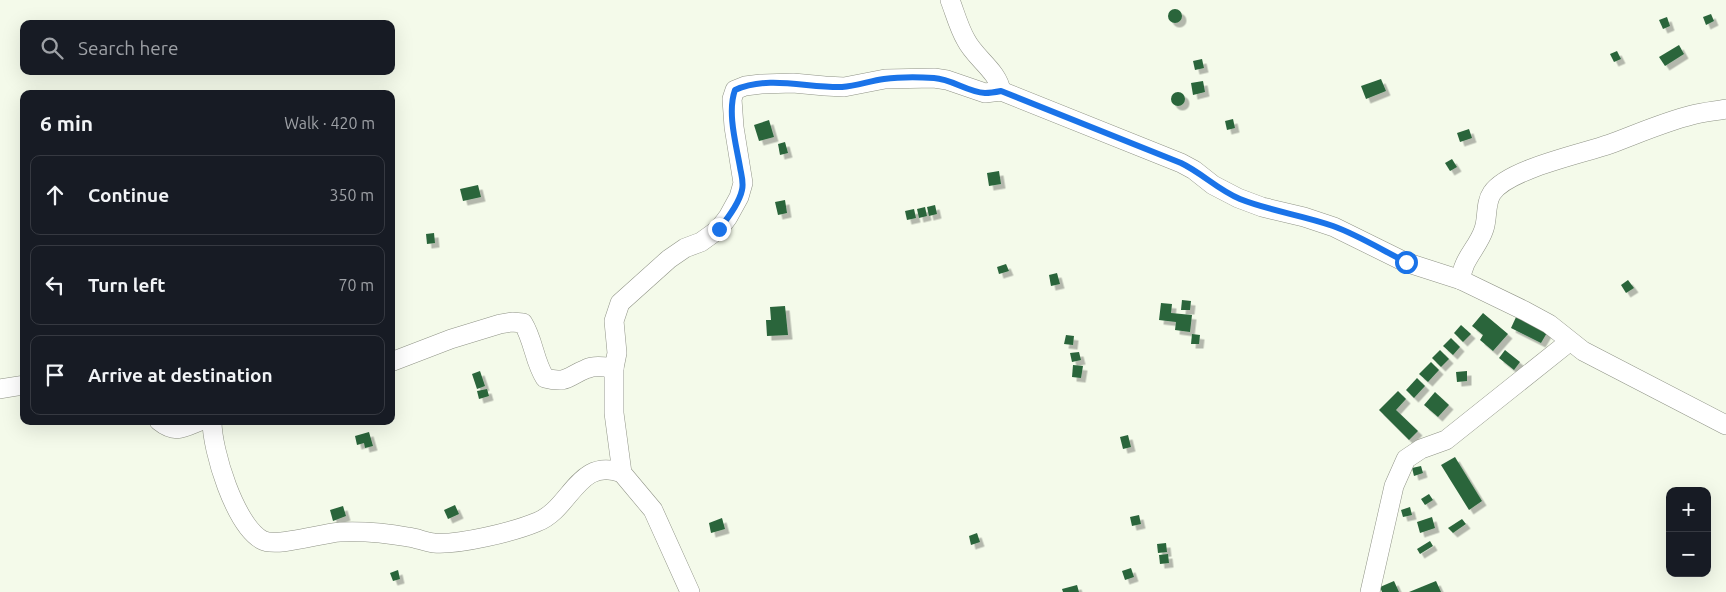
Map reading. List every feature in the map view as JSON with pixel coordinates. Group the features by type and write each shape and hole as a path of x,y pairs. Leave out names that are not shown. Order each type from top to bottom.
{"street":[{"path":"950,0 965,39 994,74 1001,91"},
{"path":"690,592 653,510 622,473 614,413 614,368 617,353 614,321 620,303 668,259 685,248 701,242 719,229 740,197 743,183 734,127 732,99 735,90 745,86 793,82 844,87 885,79 934,78 947,80 985,93 1001,91 1181,163 1194,170 1213,185 1238,198 1262,207 1304,217 1334,227 1406,262 1461,280 1526,311 1549,324 1583,351 1726,425"},
{"path":"1461,280 1462,269 1484,231 1487,208 1492,193 1502,183 1542,165 1609,144 1655,126 1693,115 1726,109"},
{"path":"395,360 451,339 512,322 523,323 530,335 538,367 545,378 557,382 597,366 614,368"},
{"path":"1370,592 1394,486 1406,459 1421,449 1446,440 1570,342"},
{"path":"0,389 20,386"},
{"path":"164,425 175,430 189,425"},
{"path":"212,425 215,452 230,493 247,526 259,538 270,543 339,532 407,536 430,543 452,543 516,530 540,522 562,504 586,476 594,471 605,469 622,473"}],"building":[{"path":"1175,9 1180,11 1182,16 1180,21 1175,23 1170,21 1168,16 1170,11"},
{"path":"1711,14 1714,21 1706,25 1703,17"},
{"path":"1667,17 1670,26 1663,29 1659,20"},
{"path":"1679,45 1684,54 1665,66 1659,57"},
{"path":"1617,51 1621,59 1614,62 1610,54"},
{"path":"1202,59 1204,68 1195,70 1193,61"},
{"path":"1381,79 1386,91 1366,99 1361,86"},
{"path":"1203,81 1205,92 1193,95 1191,83"},
{"path":"1178,92 1183,94 1185,99 1183,104 1178,106 1173,104 1171,99 1173,94"},
{"path":"1233,119 1235,128 1227,130 1225,121"},
{"path":"769,120 774,137 759,141 754,125"},
{"path":"1469,129 1472,138 1460,142 1457,133"},
{"path":"785,142 788,153 780,155 778,144"},
{"path":"1452,159 1457,167 1450,171 1445,163"},
{"path":"999,171 1001,184 989,186 987,173"},
{"path":"478,185 481,197 463,201 460,189"},
{"path":"785,200 787,213 778,215 775,202"},
{"path":"935,205 937,214 929,216 927,207"},
{"path":"925,207 927,216 919,218 917,209"},
{"path":"914,209 916,218 907,220 905,211"},
{"path":"434,233 435,243 427,244 426,234"},
{"path":"1006,264 1009,271 999,274 997,267"},
{"path":"1057,273 1060,284 1051,286 1049,275"},
{"path":"1628,280 1634,288 1626,293 1621,285"},
{"path":"1182,300 1191,301 1190,310 1181,310"},
{"path":"1161,303 1172,304 1171,313 1192,315 1190,332 1175,330 1176,322 1159,320"},
{"path":"785,306 788,335 767,336 766,320 771,320 770,307"},
{"path":"1483,313 1508,334 1493,351 1480,340 1483,335 1472,326"},
{"path":"1517,315 1548,331 1541,343 1511,328"},
{"path":"1461,325 1471,334 1463,342 1454,333"},
{"path":"1192,334 1200,335 1199,344 1191,344"},
{"path":"1066,335 1074,336 1073,345 1064,344"},
{"path":"1451,338 1460,347 1453,355 1443,346"},
{"path":"1440,350 1449,359 1441,367 1432,358"},
{"path":"1505,350 1520,362 1514,370 1499,358"},
{"path":"1079,352 1081,360 1072,362 1070,353"},
{"path":"1431,362 1439,370 1428,382 1419,374"},
{"path":"1073,365 1083,366 1081,378 1072,377"},
{"path":"480,371 485,386 477,389 472,374"},
{"path":"1467,371 1467,381 1457,382 1456,372"},
{"path":"1417,378 1425,386 1414,398 1406,390"},
{"path":"487,389 489,396 479,399 477,391"},
{"path":"1398,391 1406,399 1396,410 1418,431 1409,440 1379,410"},
{"path":"1435,392 1449,405 1438,417 1424,405"},
{"path":"369,432 373,446 365,448 364,443 357,445 355,436"},
{"path":"1128,435 1131,447 1123,449 1120,437"},
{"path":"1455,457 1482,501 1469,510 1441,465"},
{"path":"1421,466 1423,473 1414,476 1412,468"},
{"path":"1429,494 1433,500 1425,505 1421,499"},
{"path":"455,505 459,514 448,519 444,510"},
{"path":"343,506 346,516 333,521 330,510"},
{"path":"1410,507 1412,515 1403,517 1401,510"},
{"path":"1139,515 1141,524 1132,526 1130,517"},
{"path":"1432,517 1435,528 1420,533 1417,522"},
{"path":"722,518 725,529 711,533 709,523"},
{"path":"1462,519 1466,524 1453,533 1448,528"},
{"path":"977,533 980,542 971,545 969,536"},
{"path":"1430,541 1433,546 1420,554 1417,549"},
{"path":"1166,543 1167,552 1158,553 1157,544"},
{"path":"1168,554 1169,563 1160,564 1159,555"},
{"path":"1131,568 1134,577 1125,580 1122,571"},
{"path":"398,570 400,579 393,581 390,573"},
{"path":"1394,581 1399,592 1382,592 1380,587"},
{"path":"1436,581 1441,592 1409,592"},
{"path":"1077,585 1079,592 1063,592 1062,589"}],"route":[{"path":"719,229 740,197 743,183 734,127 732,99 735,90 745,86 793,82 844,87 885,79 934,78 947,80 985,93 1001,91 1181,163 1194,170 1213,185 1238,198 1262,207 1304,217 1334,227 1406,262"}]}
